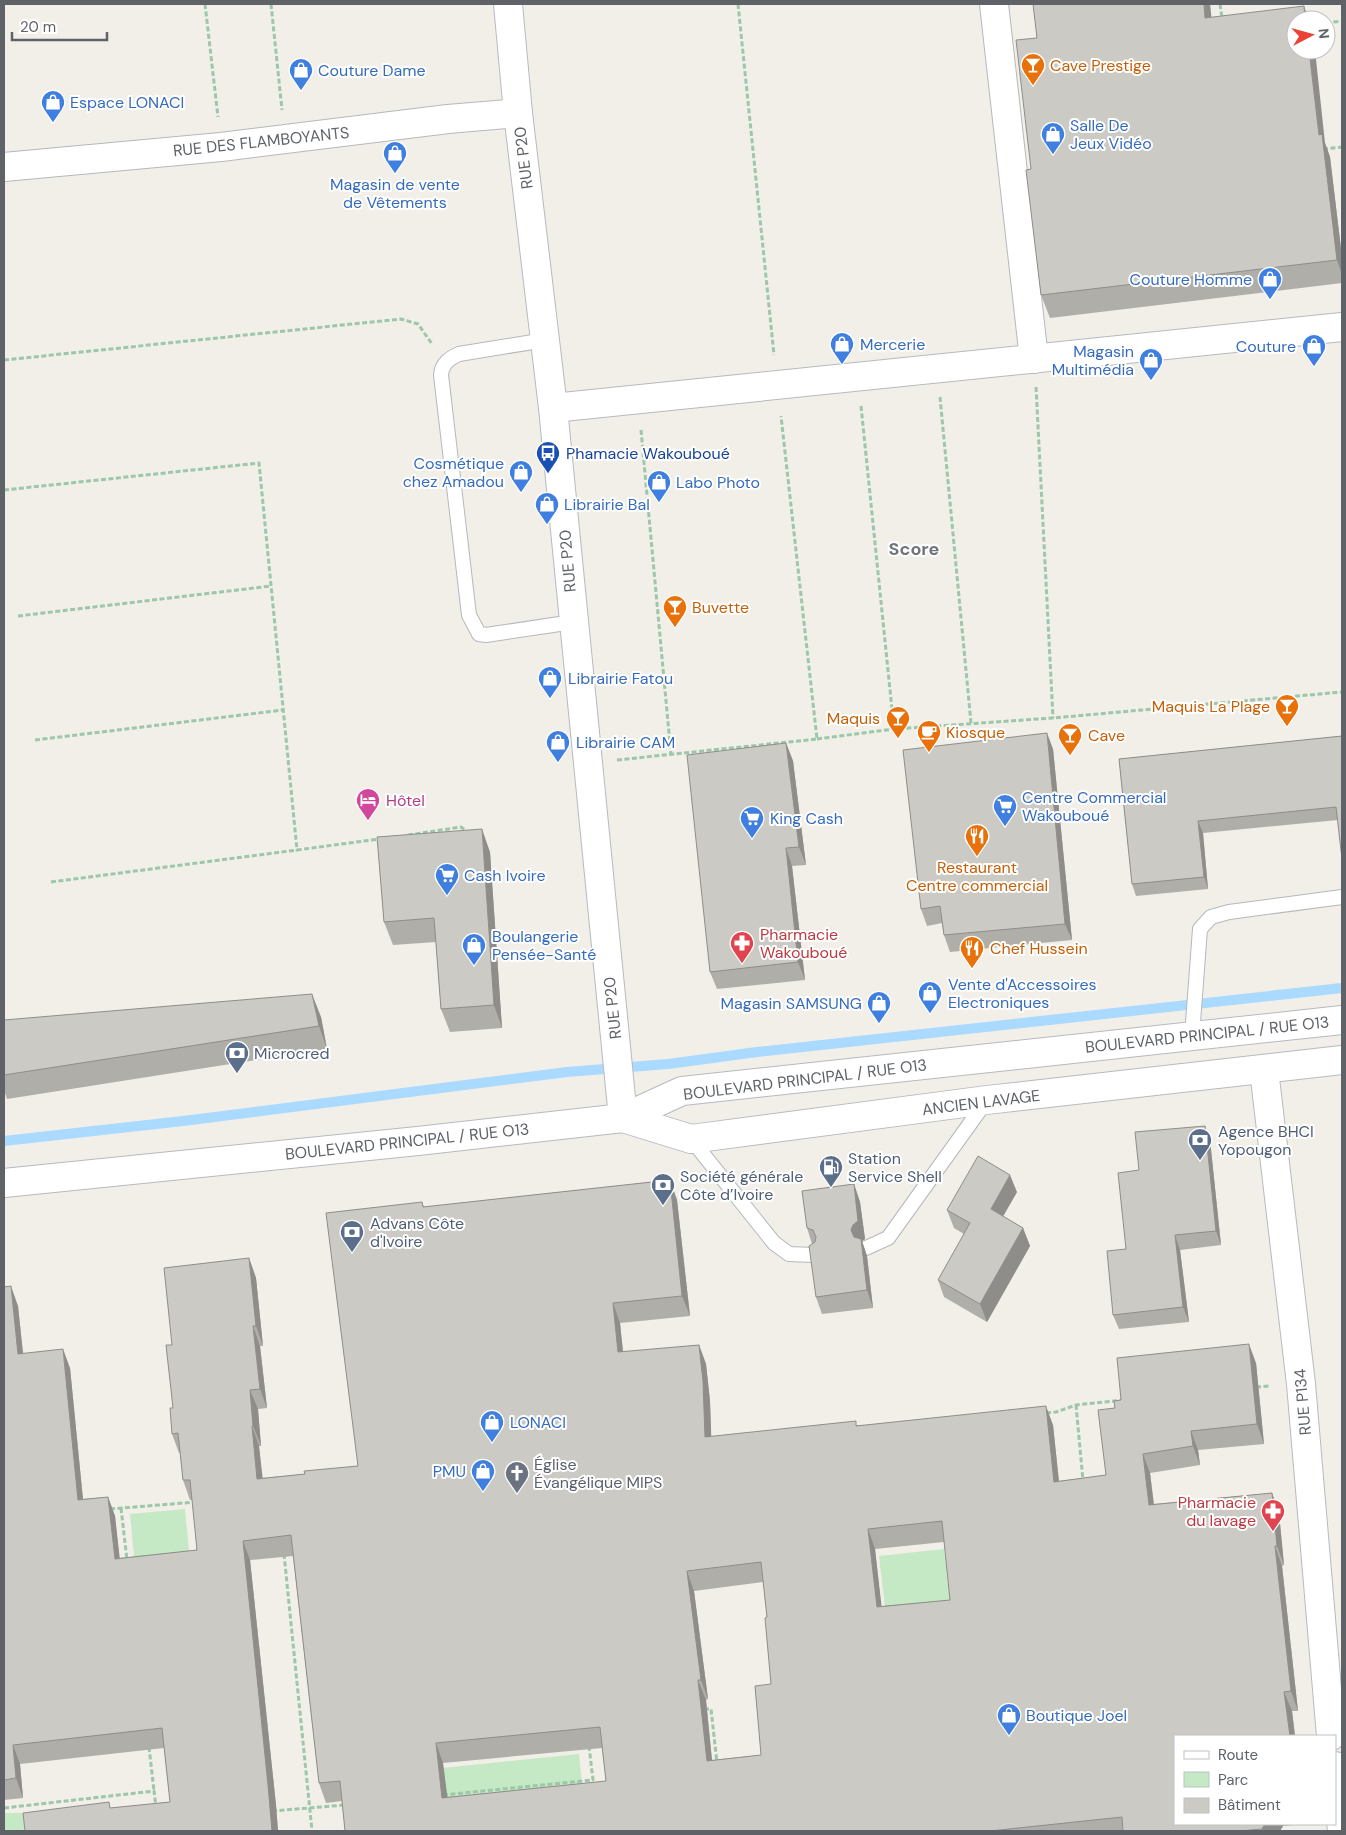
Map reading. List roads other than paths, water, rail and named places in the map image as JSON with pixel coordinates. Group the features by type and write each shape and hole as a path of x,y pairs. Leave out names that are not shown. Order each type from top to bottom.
{"street":[{"name":"RUE P20","path":"508,4 518,113 553,408 623,1118"},
{"path":"994,4 1034,359"},
{"name":"RUE DES FLAMBOYANTS","path":"4,167 221,147 448,119 518,113"},
{"path":"553,408 1342,327"},
{"name":"BOULEVARD PRINCIPAL / RUE O13","path":"4,1183 623,1118 682,1091 1342,1020"},
{"name":"ANCIEN LAVAGE","path":"623,1118 691,1139 987,1100 1342,1060"},
{"name":"RUE P134","path":"1264,1070 1301,1384 1331,1735"},
{"path":"1336,1775 1342,1831"}],"lane":[{"path":"545,340 451,357 445,363 441,375 469,615 474,627 479,634 486,635 573,622"},
{"path":"1192,1036 1200,929 1211,917 1229,912 1342,897"},
{"path":"866,1248 888,1238 987,1100"},
{"path":"691,1139 774,1243 789,1254 814,1255"}],"waterway":[{"path":"4,1141 183,1121 567,1072 668,1064 757,1052 1342,988"}],"place":[{"name":"Cave Prestige","path":"1033,86"},
{"name":"Couture Dame","path":"301,91"},
{"name":"Espace LONACI","path":"53,123"},
{"name":"Salle De Jeux Vidéo","path":"1053,155"},
{"name":"Magasin de vente de Vêtements","path":"395,174"},
{"name":"Couture Homme","path":"1270,300"},
{"name":"Mercerie","path":"842,365"},
{"name":"Couture","path":"1314,367"},
{"name":"Magasin Multimédia","path":"1151,381"},
{"name":"Phamacie Wakouboué","path":"548,474"},
{"name":"Cosmétique chez Amadou","path":"521,493"},
{"name":"Labo Photo","path":"659,503"},
{"name":"Librairie Bal","path":"547,525"},
{"name":"Buvette","path":"675,628"},
{"name":"Librairie Fatou","path":"550,699"},
{"name":"Maquis La Plage","path":"1287,727"},
{"name":"Maquis","path":"898,739"},
{"name":"Kiosque","path":"929,753"},
{"name":"Cave","path":"1070,756"},
{"name":"Librairie CAM","path":"558,763"},
{"name":"Hôtel","path":"368,821"},
{"name":"Centre Commercial Wakouboué","path":"1005,827"},
{"name":"King Cash","path":"752,839"},
{"name":"Restaurant Centre commercial","path":"977,857"},
{"name":"Cash Ivoire","path":"447,896"},
{"name":"Pharmacie Wakouboué","path":"742,964"},
{"name":"Boulangerie Pensée-Santé","path":"474,966"},
{"name":"Chef Hussein","path":"972,969"},
{"name":"Vente d'Accessoires Electroniques","path":"930,1014"},
{"name":"Magasin SAMSUNG","path":"879,1024"},
{"name":"Microcred","path":"237,1074"},
{"name":"Agence BHCI Yopougon","path":"1200,1161"},
{"name":"Station Service Shell","path":"831,1188"},
{"name":"Société générale Côte d’Ivoire","path":"663,1206"},
{"name":"Advans Côte d'Ivoire","path":"352,1253"},
{"name":"LONACI","path":"492,1443"},
{"name":"PMU","path":"483,1492"},
{"name":"Église Évangélique MIPS","path":"517,1494"},
{"name":"Pharmacie du lavage","path":"1273,1532"},
{"name":"Boutique Joel","path":"1009,1736"}],"district":[{"name":"Score","path":"914,549"}]}
